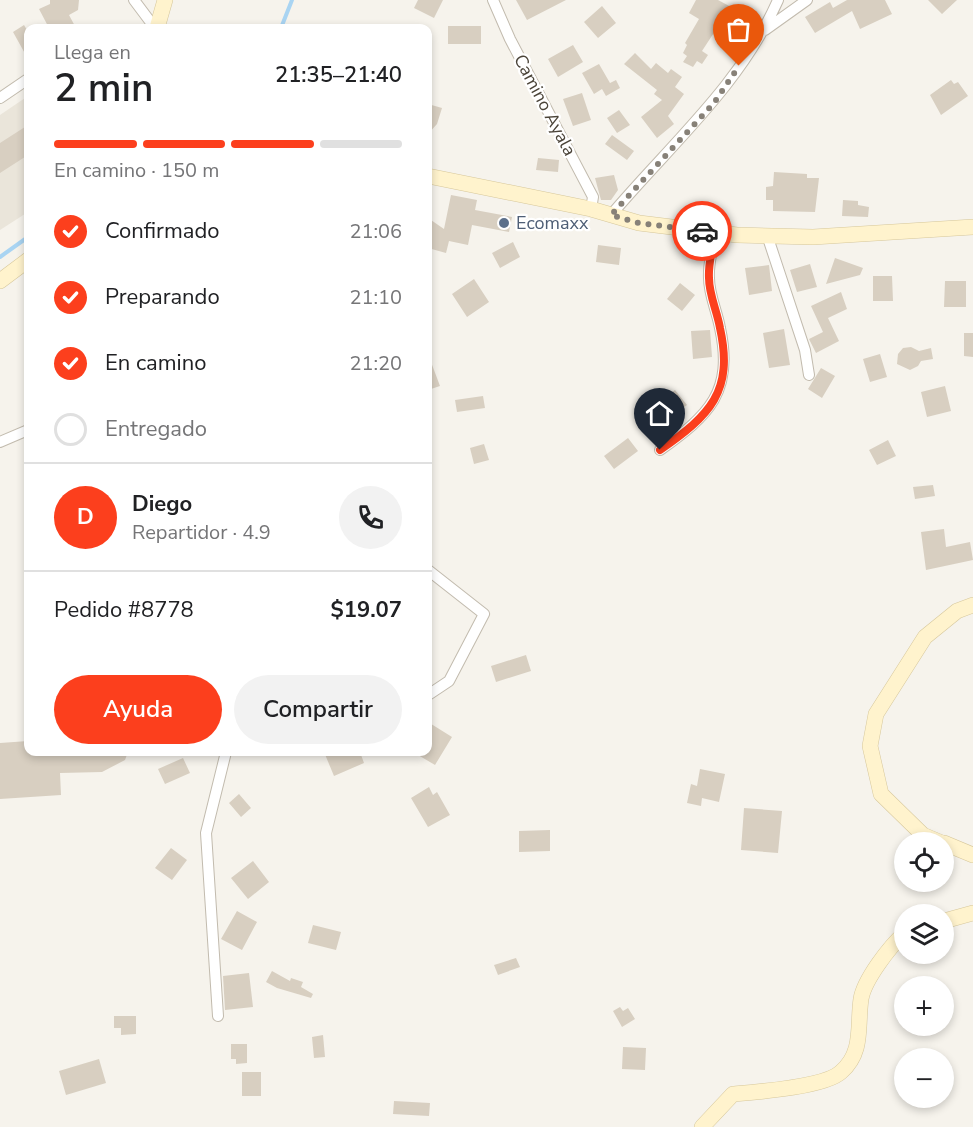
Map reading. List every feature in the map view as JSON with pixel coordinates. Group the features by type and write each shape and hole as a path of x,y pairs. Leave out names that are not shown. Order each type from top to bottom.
{"street":[{"path":"134,0 153,24"},
{"path":"157,24 165,0"},
{"name":"Camino Ayala","path":"493,0 593,197 591,209"},
{"path":"611,215 714,103 765,30 778,0"},
{"path":"765,30 807,0"},
{"path":"0,98 24,82"},
{"path":"432,177 591,209 639,223 715,232 813,237 973,227"},
{"path":"660,450 704,417 717,398 724,364 724,344 709,277 715,232"},
{"path":"767,235 805,350 809,375"},
{"path":"0,281 24,263"},
{"path":"0,442 24,432"},
{"path":"432,573 484,614 449,681 432,692"},
{"path":"920,832 881,794 870,746 876,714 926,637 957,610 973,605"},
{"path":"218,1016 206,833 225,756"},
{"path":"954,847 973,855"},
{"path":"954,918 973,913"},
{"path":"702,1127 733,1094 798,1087 841,1073 860,1044 861,996 894,943"}],"shaded area":[{"path":"24,99 24,215 0,230 0,115"}],"building":[{"path":"50,0 79,0 78,10 69,15 74,24 47,24 39,9 50,4"},
{"path":"418,0 443,0 434,18 414,8"},
{"path":"516,0 566,0 527,20"},
{"path":"696,0 718,0 733,8 721,30 717,28 702,51 708,55 702,64 697,61 693,67 683,62 687,56 683,53 687,45 685,43 699,19 689,13"},
{"path":"847,0 885,0 892,14 860,29 852,11 815,33 805,17 830,2 833,8"},
{"path":"928,0 957,0 942,14"},
{"path":"602,6 616,23 598,38 584,22"},
{"path":"24,25 24,52 13,32"},
{"path":"448,26 481,26 481,44 448,44"},
{"path":"573,45 583,62 558,77 548,59"},
{"path":"635,53 651,69 656,63 668,73 671,69 682,77 675,87 684,94 668,116 674,124 657,138 641,117 662,100 654,94 657,90 624,64"},
{"path":"599,64 610,83 616,80 620,88 606,96 602,89 594,94 582,73"},
{"path":"951,80 954,84 958,82 968,96 941,115 930,95"},
{"path":"582,93 591,120 573,126 563,99"},
{"path":"432,105 442,108 437,124 432,130"},
{"path":"619,110 630,125 617,133 607,118"},
{"path":"24,128 24,158 0,173 0,143"},
{"path":"612,135 634,151 627,160 605,144"},
{"path":"538,158 559,160 558,172 536,170"},
{"path":"774,172 807,174 807,178 819,178 815,212 773,211 773,200 766,200 766,187 773,186"},
{"path":"614,175 618,190 611,200 601,200 595,178"},
{"path":"451,195 477,200 475,210 512,217 509,232 472,225 468,245 449,241 446,253 432,249 432,221 444,229"},
{"path":"843,200 858,201 858,205 869,207 868,217 842,216"},
{"path":"513,242 520,257 500,268 492,253"},
{"path":"598,245 621,248 619,265 596,262"},
{"path":"835,258 863,268 860,275 826,284"},
{"path":"810,264 817,287 797,292 790,270"},
{"path":"769,265 772,291 749,295 745,268"},
{"path":"873,276 892,276 893,301 873,301"},
{"path":"474,279 489,302 467,317 452,294"},
{"path":"945,281 966,281 966,307 944,307"},
{"path":"680,283 695,295 682,311 667,299"},
{"path":"841,292 847,309 828,318 839,341 816,353 809,339 823,332 811,306"},
{"path":"784,329 790,365 769,368 763,333"},
{"path":"710,330 712,357 693,359 691,331"},
{"path":"964,333 973,333 973,357 964,356"},
{"path":"911,347 919,351 931,348 933,359 921,361 918,366 910,370 897,364 898,354 903,348"},
{"path":"880,354 887,377 870,382 863,359"},
{"path":"432,365 440,386 432,389"},
{"path":"821,368 835,376 822,398 808,389"},
{"path":"945,386 951,411 927,417 921,392"},
{"path":"675,390 687,405 665,421 654,405"},
{"path":"483,396 485,408 457,412 455,400"},
{"path":"628,438 638,451 614,469 604,456"},
{"path":"888,440 896,456 877,465 869,450"},
{"path":"484,444 489,460 474,464 470,448"},
{"path":"933,485 935,496 915,499 913,487"},
{"path":"944,529 946,547 970,542 973,560 926,570 921,532"},
{"path":"526,655 531,671 496,682 491,666"},
{"path":"432,724 452,737 435,765 420,756 432,756"},
{"path":"24,741 24,756 126,756 125,760 102,772 60,773 61,795 0,799 0,743"},
{"path":"326,756 361,756 364,763 334,776"},
{"path":"183,758 190,773 165,784 158,769"},
{"path":"700,769 725,774 719,802 702,798 701,806 687,803 691,784 697,786"},
{"path":"429,787 433,795 437,792 450,815 428,827 411,798"},
{"path":"239,794 251,808 241,817 229,803"},
{"path":"744,808 782,811 778,853 741,850"},
{"path":"550,830 550,851 519,852 519,831"},
{"path":"171,848 187,860 172,880 155,868"},
{"path":"253,861 269,882 248,899 231,878"},
{"path":"237,911 257,922 242,950 221,939"},
{"path":"313,925 341,932 336,950 308,943"},
{"path":"516,958 520,967 498,975 494,965"},
{"path":"272,971 290,981 291,978 303,982 301,987 313,994 311,998 277,988 266,982"},
{"path":"249,973 253,1007 225,1010 223,976"},
{"path":"620,1007 623,1011 628,1008 635,1019 622,1027 613,1011"},
{"path":"114,1016 136,1016 136,1034 121,1035 121,1028 114,1028"},
{"path":"323,1035 325,1057 314,1058 312,1037"},
{"path":"231,1044 247,1044 247,1063 236,1064 236,1059 231,1059"},
{"path":"623,1047 646,1048 645,1070 622,1069"},
{"path":"99,1059 106,1083 66,1095 59,1071"},
{"path":"242,1072 261,1072 261,1096 242,1096"},
{"path":"394,1101 430,1103 429,1116 393,1114"}],"waterway":[{"path":"283,24 292,0"},
{"path":"0,257 24,240"}],"way so far":[{"path":"702,231 639,223 611,215 714,103 739,66"}],"place":[{"name":"Ecomaxx","path":"504,223"}],"route":[{"path":"660,450 704,417 717,398 724,364 724,344 709,277 715,232 702,231"}]}
